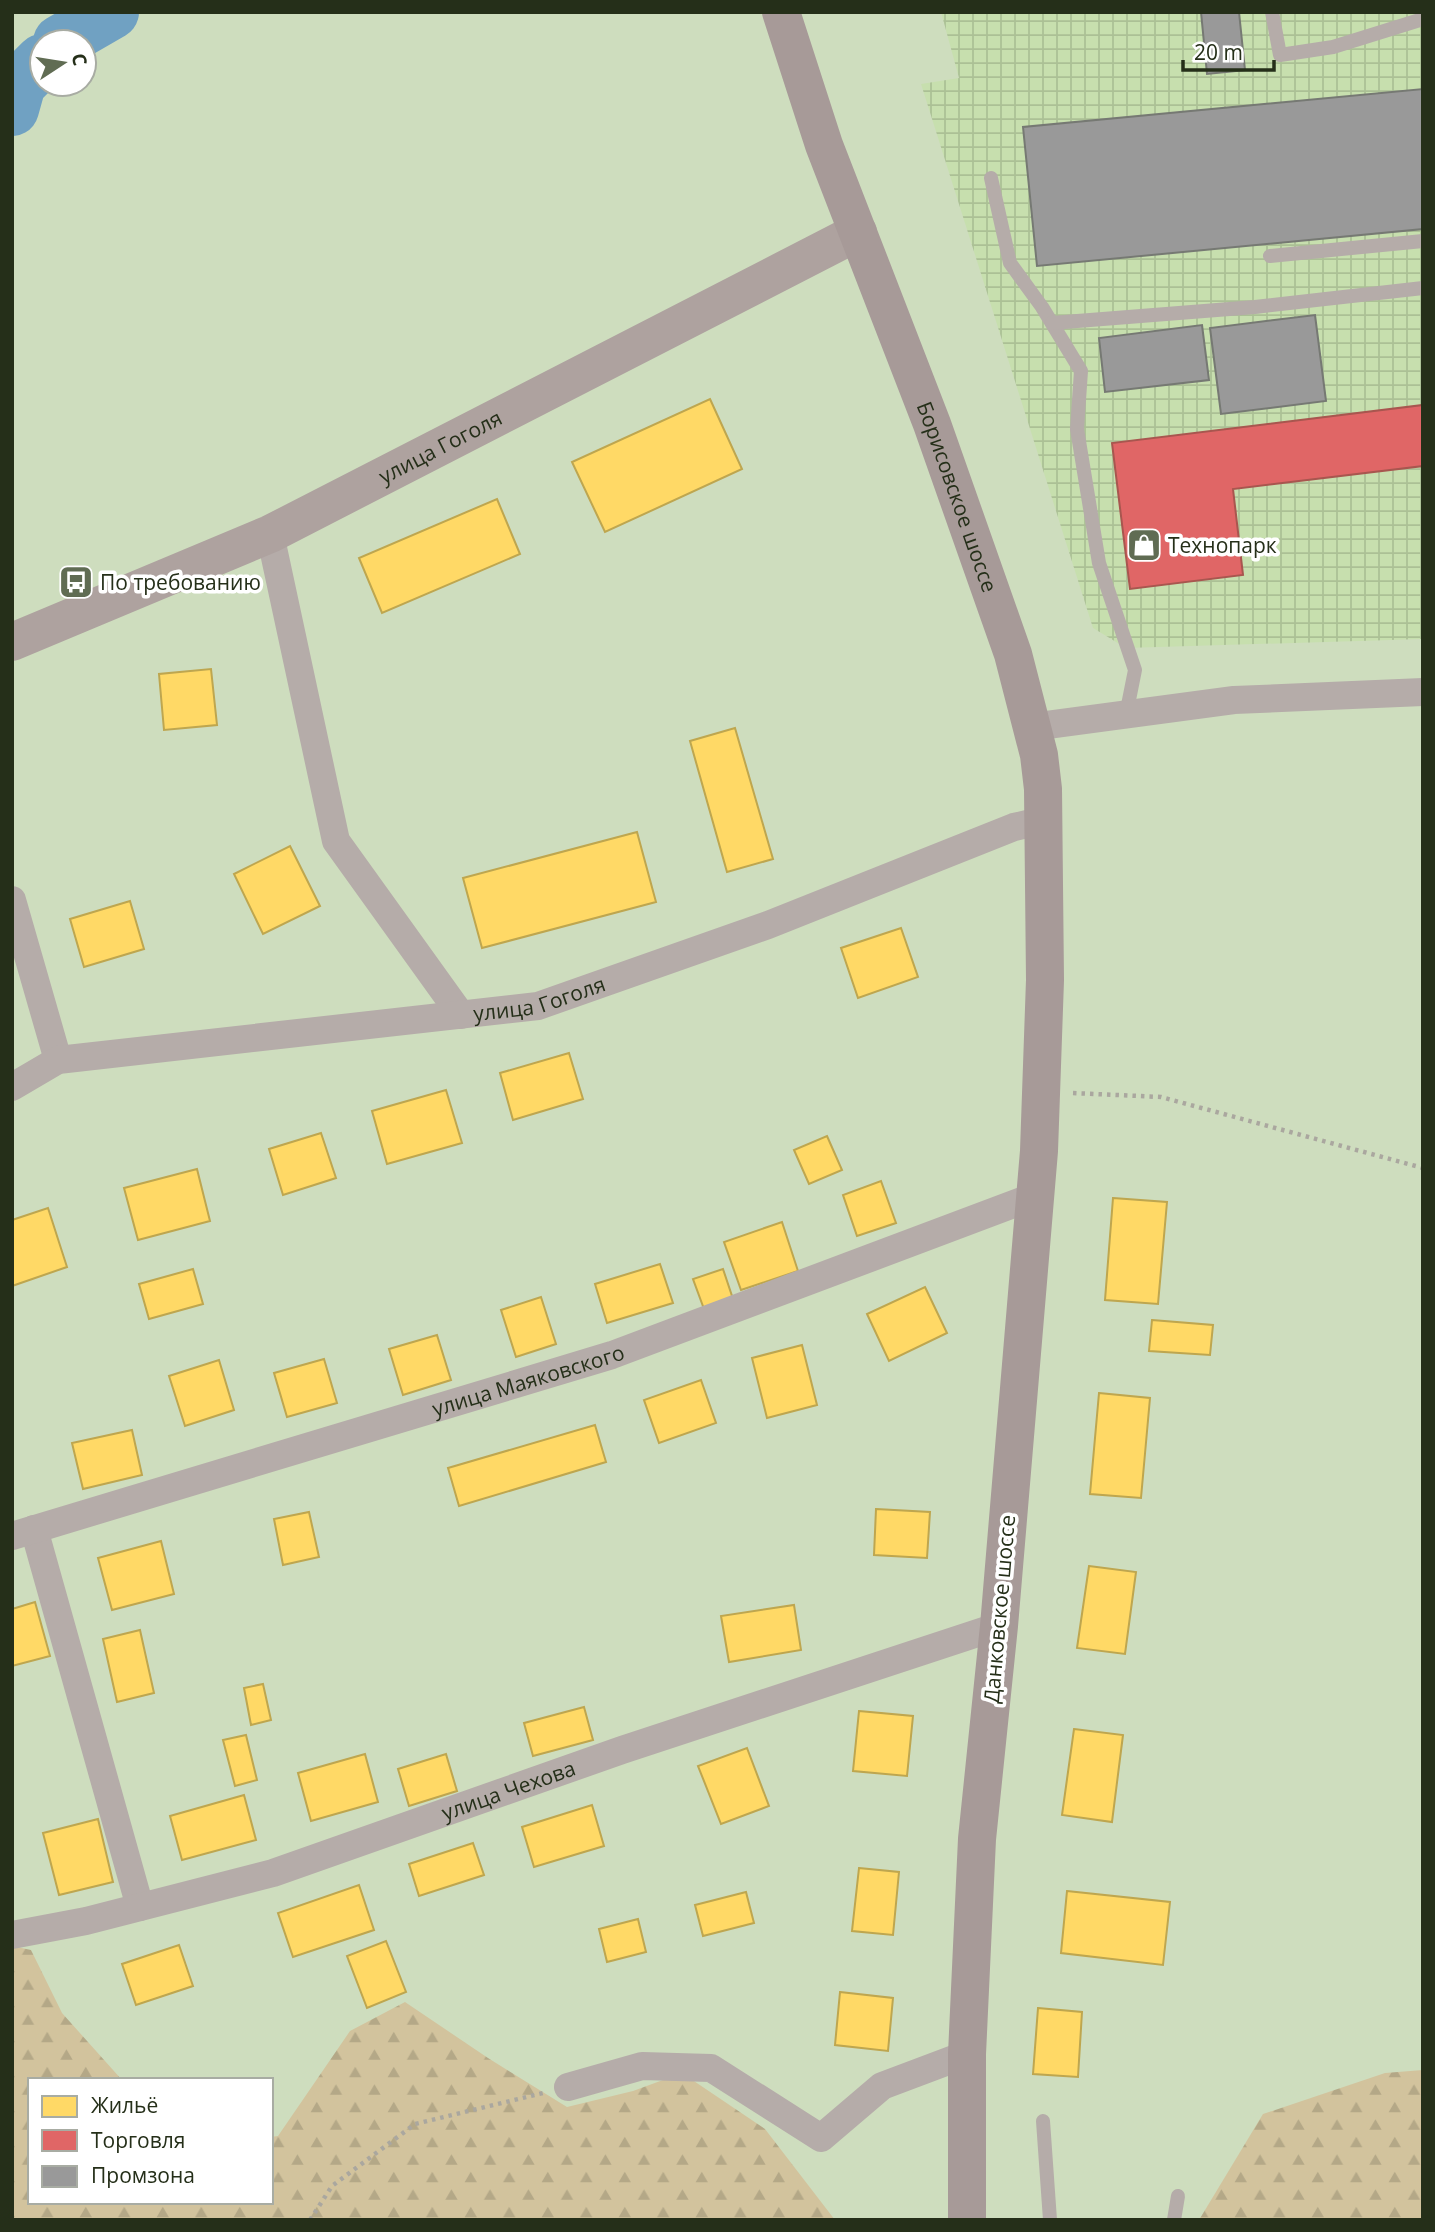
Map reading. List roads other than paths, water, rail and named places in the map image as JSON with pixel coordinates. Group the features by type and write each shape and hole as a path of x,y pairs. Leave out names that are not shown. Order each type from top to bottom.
{"main road":[{"name":"Борисовское шоссе","path":"781,12 824,145 950,475 1013,654 1039,755 1044,820 1043,999"},
{"name":"Данковское шоссе","path":"967,2220 967,2054 977,1839 999,1626 1035,1196 1043,999"}],"street":[{"name":"улица Гоголя","path":"12,642 270,534 858,232"},
{"path":"270,534 337,841 461,1015"},
{"path":"1032,727 1234,700 1423,692"},
{"name":"улица Гоголя","path":"12,1087 58,1060 538,1006 768,925 1014,827 1044,820"},
{"path":"12,900 58,1060"},
{"name":"улица Маяковского","path":"23,1532 612,1355 1035,1196"},
{"path":"23,1532 140,1907"},
{"name":"улица Чехова","path":"12,1935 86,1921 273,1873 622,1750 999,1626"},
{"path":"568,2087 642,2066 711,2068 821,2138 882,2086 967,2054"}],"lane":[{"path":"1272,12 1280,55 1333,47 1423,19"},
{"path":"991,178 1010,263 1052,323 1081,371 1077,429 1100,562 1135,670 1126,715"},
{"path":"1270,256 1423,241"},
{"path":"1052,323 1255,307 1423,288"},
{"path":"1043,2121 1050,2220"},
{"path":"1174,2220 1178,2196"}],"waterway":[{"path":"84,28 112,12"},
{"path":"12,109 19,84 28,75"}],"place":[{"name":"Технопарк","path":"1144,545"},
{"name":"По требованию","path":"76,582"}]}
